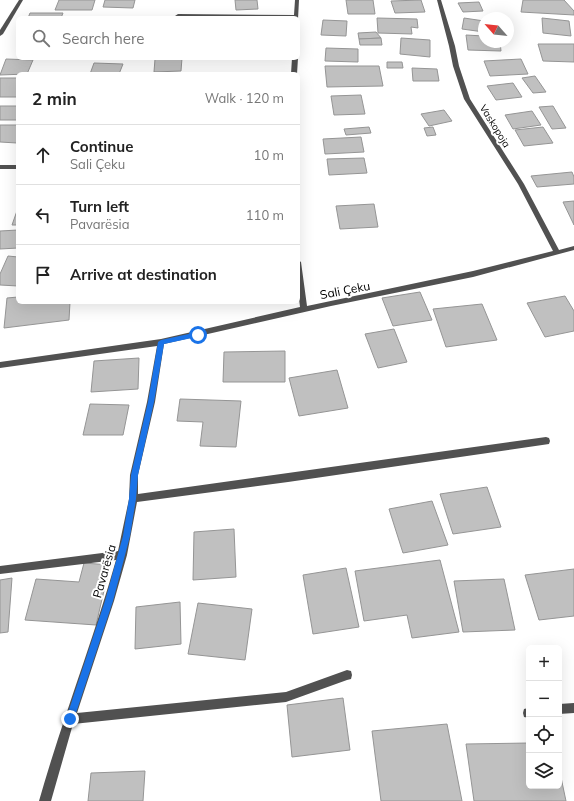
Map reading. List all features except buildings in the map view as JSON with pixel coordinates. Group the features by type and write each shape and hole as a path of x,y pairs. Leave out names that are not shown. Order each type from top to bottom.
{"street":[{"path":"0,34 22,0"},
{"path":"296,0 296,16"},
{"name":"Vaskopoja","path":"439,0 456,66 467,99 521,184 558,253"},
{"path":"294,72 295,60"},
{"path":"0,166 16,166"},
{"name":"Sali Çeku","path":"0,365 161,342 304,309 473,274 574,248"},
{"path":"300,278 304,309"},
{"name":"Pavarësia","path":"46,801 70,719 109,601 122,555 133,499 134,475 151,402 161,342"},
{"path":"133,499 252,484 546,441"},
{"path":"0,570 122,555"},
{"path":"70,719 286,697 347,675"},
{"path":"562,710 574,708"}],"route":[{"path":"70,719 109,601 127,536 133,499 134,475 151,402 161,342 198,335"}]}
